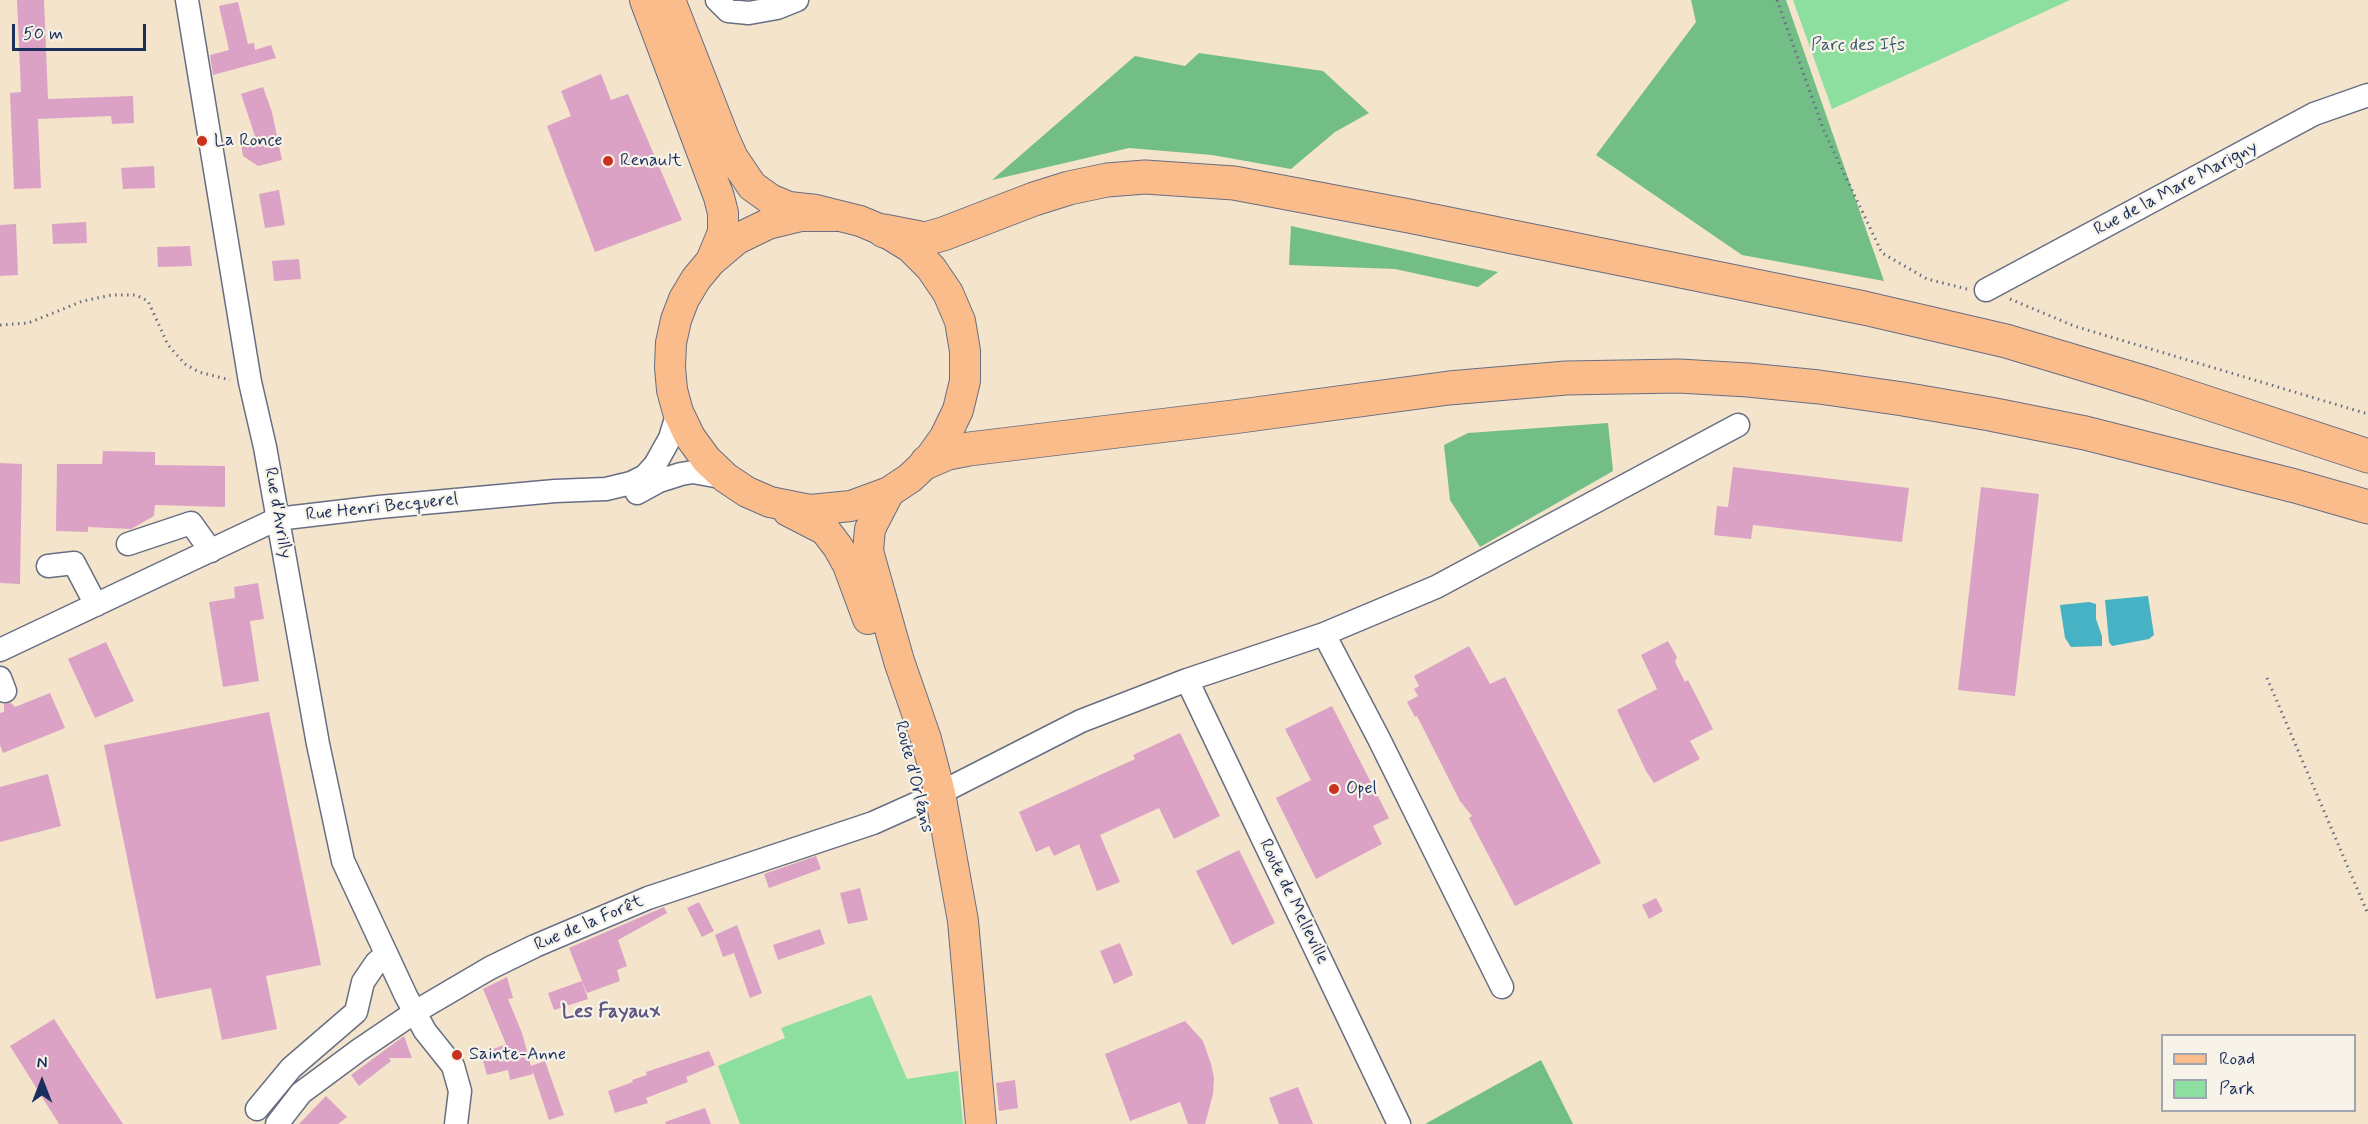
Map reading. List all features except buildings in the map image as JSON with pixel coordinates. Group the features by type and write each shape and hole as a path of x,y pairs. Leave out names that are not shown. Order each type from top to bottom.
{"highway":[{"path":"884,231 925,239 1034,199 1069,188 1107,180 1145,177 1234,183 1852,306 2006,341 2153,385 2368,456"},
{"path":"927,462 948,453 969,449 1449,388 1566,378 1678,375 1819,387 1990,414 2085,433 2295,486 2368,507"}],"main road":[{"path":"645,0 719,197 723,213 723,232 711,261"},
{"path":"670,0 733,158 752,186 761,194 789,207 816,210 860,221 884,231 910,247 931,268 948,293 960,321 965,351 964,381 958,410 945,437 927,462 910,478 889,492 851,506 810,510 770,502 747,492 726,478 706,459 678,412 672,390 671,343 684,299 696,279 711,261 737,239 768,224 801,216 835,216"},
{"name":"Route d'Orléans","path":"889,492 870,529 868,551 896,650 926,739 930,797"},
{"name":"Route d'Orléans","path":"770,502 825,531 838,547 848,565 865,609 903,729 930,797 963,921 981,1124"}],"street":[{"name":"Rue d'Avrilly","path":"187,0 250,382 265,447 318,744 343,861 424,1031 453,1066 460,1091 456,1124"},
{"path":"717,0 729,10 749,13 777,8 797,0"},
{"name":"Rue de la Mare Marigny","path":"1986,290 2314,114 2368,95"},
{"name":"Rue Henri Becquerel","path":"0,650 277,519 379,507 555,491 606,489 631,483 645,476 663,453 678,412"},
{"name":"Rue de la Forêt","path":"277,1124 301,1093 415,1012 490,968 535,946 648,898 873,823 1081,721 1187,680 1324,634 1436,587 1738,425"},
{"path":"555,491 572,497 620,499 629,498 659,481 681,474 693,472 726,478"},
{"path":"128,544 191,523 211,551"},
{"path":"48,566 74,563 96,605"},
{"path":"1324,634 1379,739 1502,987"},
{"name":"Route de Melleville","path":"1187,680 1400,1124"},
{"path":"257,1109 291,1068 356,1012 363,982 376,963 386,954"}],"path":[{"path":"1777,0 1824,131 1882,253 1927,279 1972,290 1986,290 2074,326 2368,414"},
{"path":"0,326 28,323 83,301 112,295 136,295 148,301 168,345 185,364 199,372 229,380 250,382"},
{"path":"2267,678 2368,914"}],"green space":[{"path":"1691,0 1786,0 1884,281 1742,255 1596,155 1696,22"},
{"name":"Parc des Ifs","path":"1793,0 2070,0 1832,109"},
{"path":"1199,53 1323,71 1369,113 1335,132 1291,169 1212,155 1129,148 992,180 1135,56 1185,66"},
{"path":"1291,226 1498,272 1478,287 1395,269 1289,265"},
{"path":"1608,423 1613,471 1480,547 1450,500 1444,445 1468,433"},
{"path":"871,995 907,1079 958,1071 963,1124 740,1124 718,1066 785,1038 781,1028"},
{"path":"1541,1060 1573,1124 1425,1124"}],"water":[{"path":"2148,596 2154,635 2149,639 2112,646 2109,642 2105,600"},
{"path":"2089,602 2096,604 2096,619 2102,636 2102,646 2071,647 2065,638 2060,605"}],"place":[{"name":"La Ronce","path":"202,141"},
{"name":"Renault","path":"608,161"},
{"name":"Opel","path":"1334,789"},
{"name":"Sainte-Anne","path":"457,1055"}],"district":[{"name":"Les Fayaux","path":"611,1013"}]}
